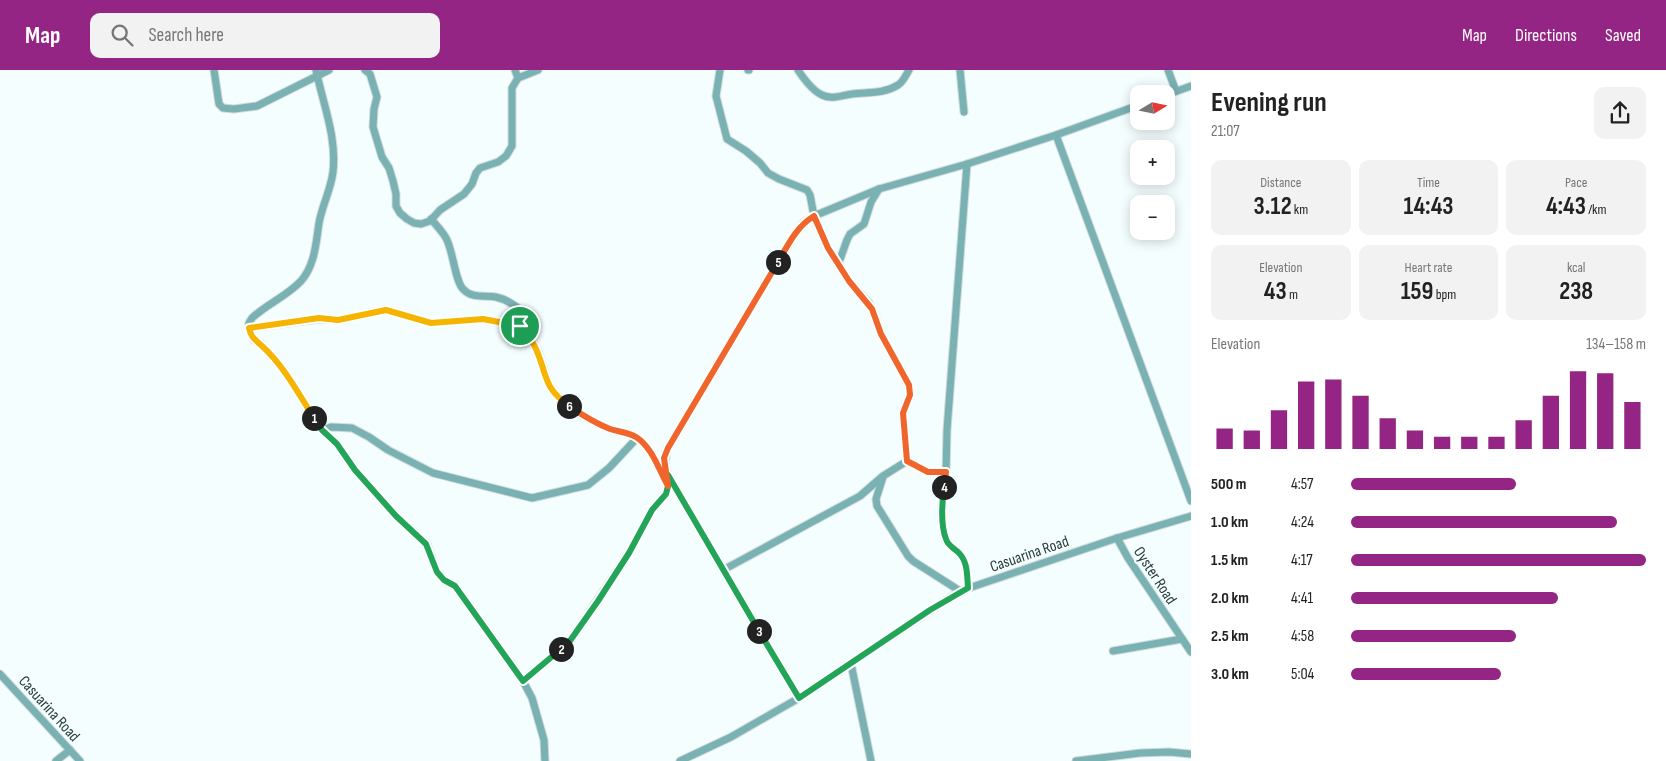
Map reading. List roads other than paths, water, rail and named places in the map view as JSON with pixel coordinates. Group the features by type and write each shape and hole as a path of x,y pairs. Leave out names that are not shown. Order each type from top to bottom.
{"street":[{"path":"214,70 219,104 223,108 234,109 257,106 317,73 328,70"},
{"path":"365,70 370,74 377,97 373,127 382,157 389,168 396,194 396,206 400,213 414,223 421,224 431,219 440,210 464,194 472,184 480,168 498,162 506,156 512,146 512,88 518,78 538,70"},
{"path":"515,70 518,78"},
{"path":"720,70 716,96 727,139 752,156 768,173 784,182 807,190 810,195 814,216 828,248 849,281 869,303 881,334 909,385 910,395 903,413 907,461"},
{"path":"798,70 804,79 822,95 835,97 855,93 871,93 895,87 901,83 909,70"},
{"path":"960,70 964,112"},
{"path":"1168,70 1176,91 1191,86"},
{"path":"317,73 329,120 334,152 333,174 319,223 317,244 302,279 289,292 252,318 249,328 254,340 261,344 283,368 322,430 337,444 355,470 396,516 426,544 437,572 444,580 455,586 523,681 532,698 544,740 545,761"},
{"path":"799,698 668,475 664,458 668,448 796,232 804,222 879,189 968,164 1130,108"},
{"path":"1056,135 1191,500"},
{"path":"968,164 947,430 943,508 945,538 948,544 965,561 968,588"},
{"path":"838,265 850,234 864,224 871,202 879,189"},
{"path":"431,219 446,238 454,260 460,286 464,291 476,297 503,299 515,305 525,315 520,326"},
{"path":"249,328 319,318 338,320 386,310 431,323 483,319 520,326 536,348 546,381 558,397 596,423 612,430 630,433 638,438 648,449 668,486"},
{"path":"322,430 331,427 352,428 388,450 433,473 532,498 588,485 609,468 638,438"},
{"path":"907,461 928,472 946,472"},
{"path":"723,570 860,496 883,476 907,461"},
{"path":"523,681 567,645 629,553 652,510 666,494 668,475"},
{"path":"883,476 876,499 877,506 908,556 922,568 960,591"},
{"name":"Casuarina Road","path":"680,761 731,737 799,698 960,591 1117,538 1191,516"},
{"name":"Oyster Road","path":"1117,538 1128,558 1191,652"},
{"path":"1113,651 1182,639"},
{"path":"851,664 871,761"},
{"name":"Casuarina Road","path":"0,674 80,761"},
{"path":"56,761 70,750"},
{"path":"1081,761 1140,753 1169,752 1191,754"}]}
